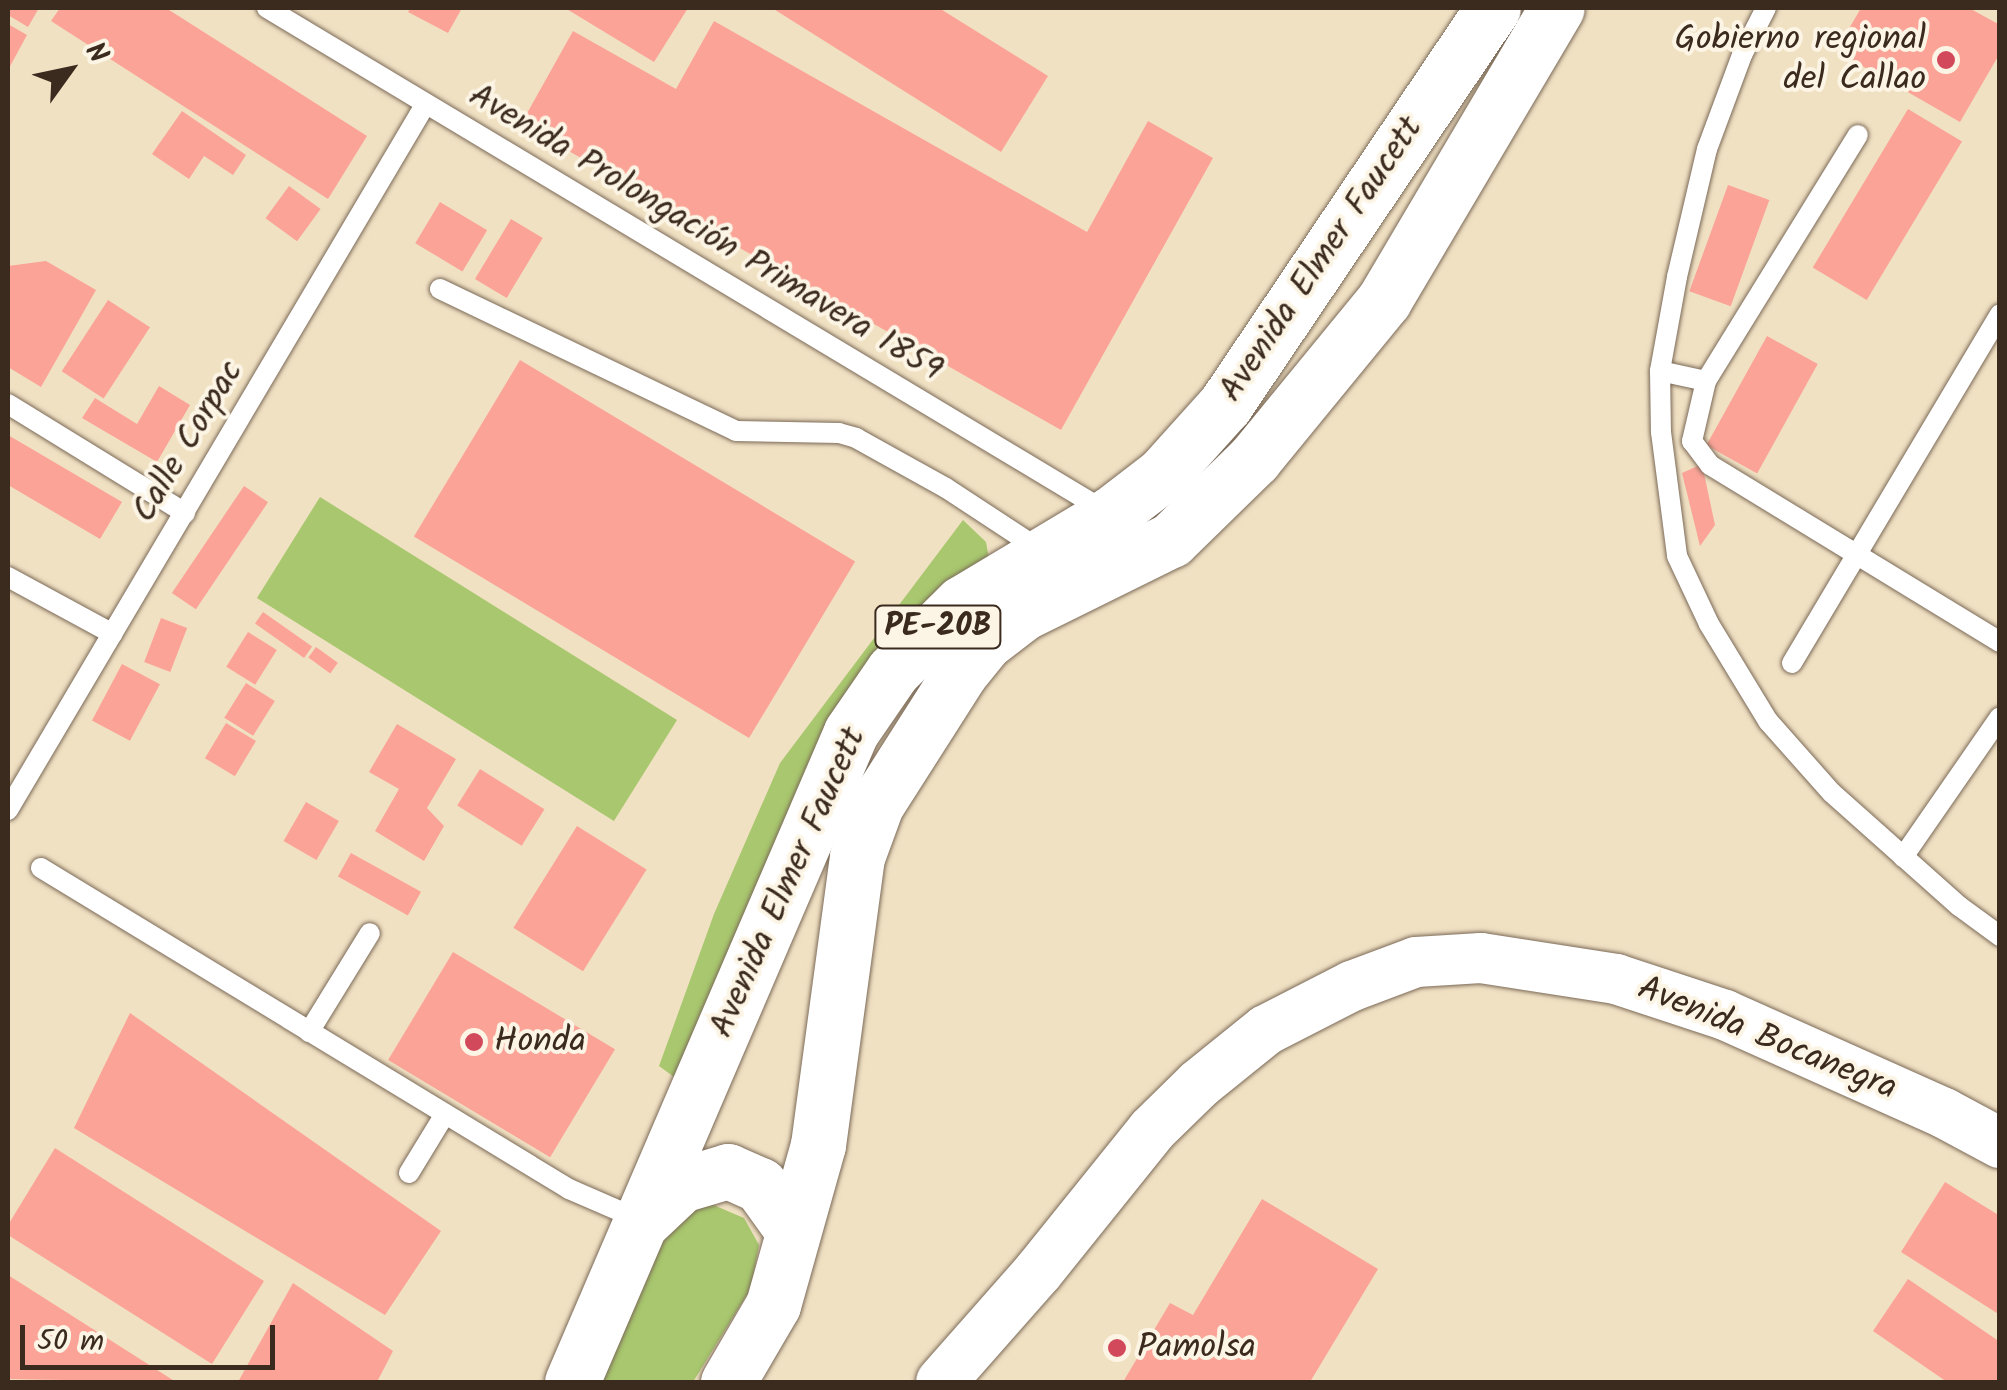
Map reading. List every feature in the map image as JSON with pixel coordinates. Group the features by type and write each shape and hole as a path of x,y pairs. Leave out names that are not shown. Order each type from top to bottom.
{"highway":[{"name":"Avenida Elmer Faucett","path":"572,1382 851,732 894,671 962,603 1111,514 1163,474 1225,406 1493,8"},
{"name":"Avenida Elmer Faucett","path":"728,1382 773,1305 818,1145 857,857 876,805 960,672 986,642 1023,613 1171,540 1265,445 1384,300 1556,8"},
{"path":"642,1221 681,1186 728,1171 760,1185 793,1231"}],"street":[{"name":"Avenida Bocanegra","path":"941,1382 1038,1272 1152,1130 1199,1084 1266,1030 1352,986 1416,962 1481,958 1616,978 1724,1015 1944,1112 2000,1143"}],"lane":[{"name":"Avenida Prolongación Primavera 1859","path":"267,8 1111,514"},
{"path":"1766,8 1742,55 1707,148 1660,371 1660,432 1677,556 1709,624 1768,721 1832,793 2000,936"},
{"name":"Calle Corpac","path":"8,810 425,105"},
{"path":"1858,135 1706,381 1692,441 1697,452 1762,498 2000,642"},
{"path":"440,290 736,431 839,433 856,438 958,495 1044,554"},
{"path":"1792,663 2000,314"},
{"path":"1660,371 1706,381"},
{"path":"8,404 185,513"},
{"path":"8,577 112,634"},
{"path":"1903,856 2000,717"},
{"path":"40,868 569,1189 642,1221"},
{"path":"309,1032 370,933"},
{"path":"408,1173 445,1114"}],"green space":[{"path":"320,497 677,720 614,821 257,598"},
{"path":"963,520 986,542 989,559 904,677 685,1085 659,1066 714,914 780,763"},
{"path":"711,1204 744,1218 759,1245 751,1288 693,1382 596,1382 671,1217"}],"building":[{"path":"9,8 39,8 28,27 8,15"},
{"path":"60,8 166,8 367,136 328,199 51,21"},
{"path":"411,8 462,8 448,33 408,12"},
{"path":"565,8 688,8 654,62"},
{"path":"772,8 939,8 1048,76 1001,152"},
{"path":"1861,8 1969,8 2000,25 2000,53 1960,122 1836,51"},
{"path":"714,21 1087,232 1148,121 1213,158 1061,430 521,124 573,31 676,89"},
{"path":"8,24 27,35 8,70"},
{"path":"1908,109 1962,141 1867,300 1813,268"},
{"path":"182,111 246,155 233,175 204,156 189,179 152,154"},
{"path":"1728,185 1769,200 1731,306 1689,291"},
{"path":"289,186 321,209 297,241 265,218"},
{"path":"440,202 487,230 462,271 415,243"},
{"path":"511,219 543,238 507,298 475,279"},
{"path":"46,261 96,290 41,387 8,367 8,266"},
{"path":"108,300 150,327 104,399 62,371"},
{"path":"1767,336 1818,364 1757,473 1706,445"},
{"path":"520,360 855,561 749,738 414,537"},
{"path":"159,386 190,405 157,462 82,418 95,398 137,424"},
{"path":"8,435 122,502 100,539 8,485"},
{"path":"1702,464 1715,525 1700,546 1682,473"},
{"path":"244,486 268,502 196,609 172,593"},
{"path":"263,612 312,646 304,658 255,623"},
{"path":"161,618 187,628 170,672 144,662"},
{"path":"248,632 277,650 255,685 226,667"},
{"path":"316,647 338,663 330,673 308,658"},
{"path":"122,664 160,684 130,741 92,721"},
{"path":"246,683 275,701 253,736 224,718"},
{"path":"226,723 256,741 235,776 205,758"},
{"path":"397,724 456,759 427,808 444,826 424,861 375,831 399,789 369,772"},
{"path":"480,769 544,809 522,846 457,805"},
{"path":"306,802 339,821 316,860 284,841"},
{"path":"577,826 647,869 583,971 513,928"},
{"path":"351,853 421,892 408,915 338,877"},
{"path":"453,952 615,1049 550,1157 388,1060"},
{"path":"130,1013 441,1231 385,1315 74,1128"},
{"path":"55,1148 264,1281 212,1364 8,1235 8,1225"},
{"path":"1945,1182 2000,1216 2000,1315 1901,1252"},
{"path":"1262,1199 1378,1269 1310,1382 1123,1382 1170,1303 1193,1315"},
{"path":"8,1275 176,1382 8,1379"},
{"path":"1908,1279 2000,1342 2000,1382 1947,1382 1873,1331"},
{"path":"293,1283 393,1351 377,1382 238,1382"}],"place":[{"name":"Gobierno regional del Callao","path":"1946,60"},
{"name":"Honda","path":"474,1042"},
{"name":"Pamolsa","path":"1117,1348"}]}
